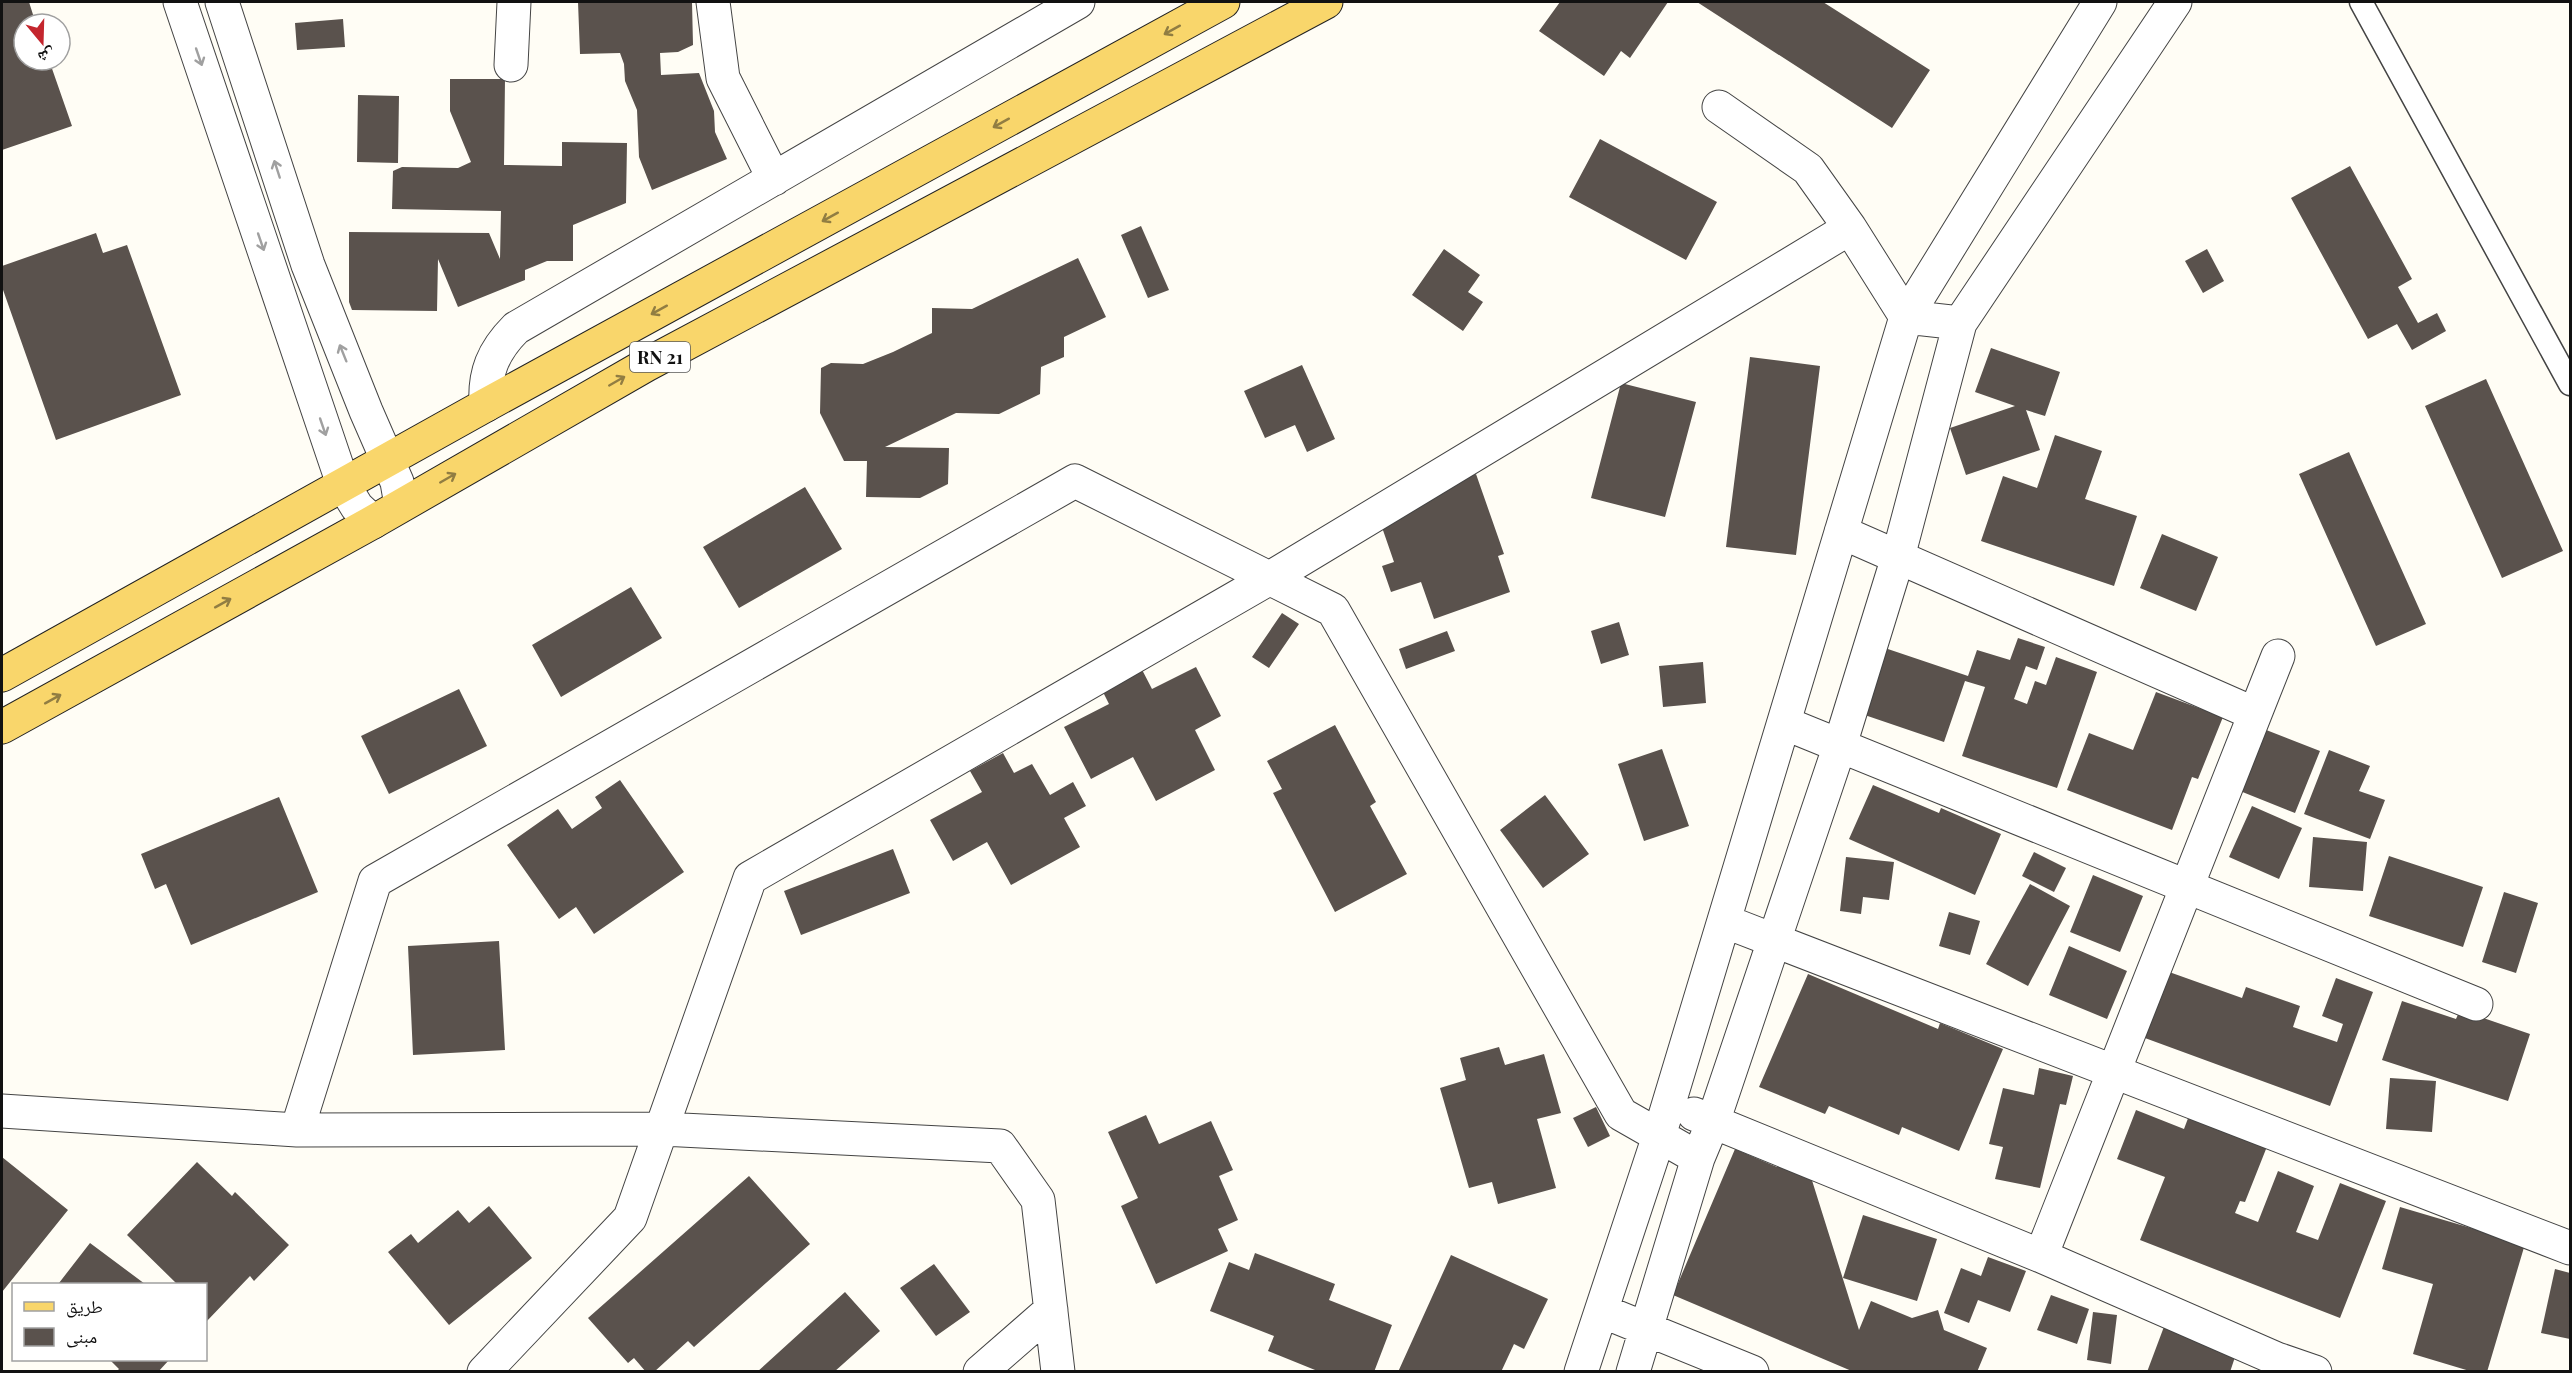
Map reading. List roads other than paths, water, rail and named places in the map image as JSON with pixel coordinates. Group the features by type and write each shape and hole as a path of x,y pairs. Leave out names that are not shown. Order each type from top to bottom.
{"main road":[{"name":"RN 21","path":"2,675 486,405 1223,2"},
{"name":"RN 21","path":"2,727 373,522 646,365 1326,2"}],"street":[{"path":"180,2 343,484 357,507 373,522"},
{"path":"222,2 309,265 366,411 397,482 401,505"},
{"path":"512,65 514,2"},
{"path":"713,2 723,78 774,179"},
{"path":"486,405 485,388 494,354 503,340 516,328 1078,2"},
{"path":"1581,1371 1659,1137 1906,317 2100,2"},
{"path":"1633,1371 1698,1158 1713,1122 1840,745 1898,557 1960,323 2175,2"},
{"path":"1719,107 1808,170 1850,228 1906,317"},
{"path":"484,1371 630,1218 750,878 1270,578 1850,228"},
{"path":"1906,317 1960,323"},
{"path":"297,1130 375,881 1075,481 1333,610 1621,1114 1698,1158"},
{"path":"1841,532 2255,714"},
{"path":"2041,1256 2278,656"},
{"path":"1784,723 2476,1005"},
{"path":"1724,921 2571,1248"},
{"path":"1669,1104 2041,1256 2274,1365 2315,1371"},
{"path":"2,1111 297,1130 662,1129 1000,1146 1038,1200 1058,1371"},
{"path":"980,1371 1051,1310"},
{"path":"1602,1311 1752,1371"}],"lane":[{"path":"2361,2 2571,384"}]}
